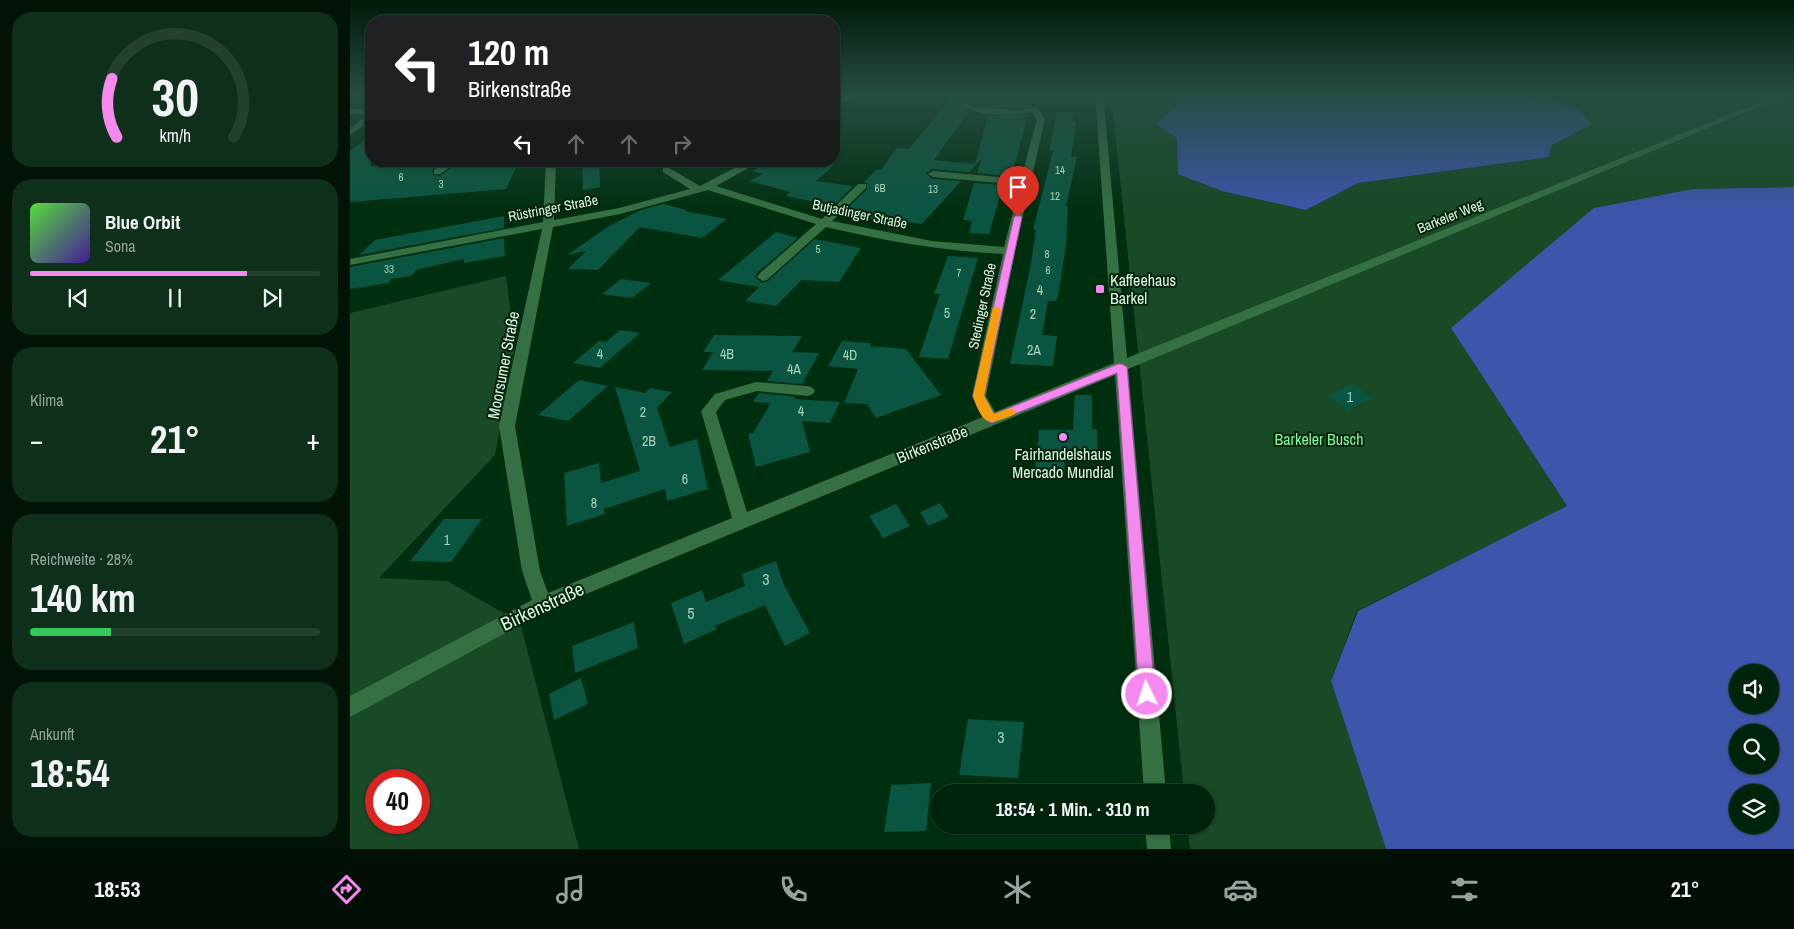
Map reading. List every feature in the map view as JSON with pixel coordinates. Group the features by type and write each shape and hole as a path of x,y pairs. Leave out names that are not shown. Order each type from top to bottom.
{"street":[{"name":"Stedinger Straße","path":"992,420 982,406 978,396 1009,251 1038,133"},
{"path":"1102,133 1154,784"},
{"name":"Barkeler Weg","path":"1122,367 1690,133"},
{"path":"437,172 445,167"},
{"name":"Moorsumer Straße","path":"543,603 531,571 508,426 548,225 551,167"},
{"name":"Rüstringer Straße","path":"350,262 620,211 703,188 744,167"},
{"name":"Butjadinger Straße","path":"666,170 703,188 824,223 928,244 1009,251"},
{"path":"933,174 1026,183"},
{"path":"763,277 824,223 862,186"},
{"name":"Birkenstraße","path":"350,707 543,603 1122,367"},
{"path":"742,523 708,411 720,397 756,386 808,391"},
{"path":"1158,834 1159,849"}],"green space":[{"name":"Barkeler Busch","path":"1115,133 1217,133 1306,210 1358,183 1549,157 1552,145 1575,133 1794,133 1794,187 1693,189 1451,328 1567,506 1357,611 1331,681 1386,849 1190,849 1188,834 1215,834 1215,784 1183,784"},
{"path":"506,276 515,346 495,455 379,578 447,581 520,622 579,849 350,849 350,313"}],"water":[{"path":"1169,133 1576,133 1552,145 1549,157 1358,183 1306,210 1222,191 1178,174 1177,138"},
{"path":"1794,187 1794,849 1386,849 1331,681 1358,611 1567,506 1451,328 1594,208 1693,189"}],"building":[{"path":"923,133 954,133 934,160 975,164 983,133 1023,133 1014,167 1008,167 1006,176 977,173 982,158 969,172 932,169 926,173 932,179 961,181 922,224 841,215 867,189 867,183 864,182 876,170 881,170 897,148 908,149"},
{"path":"1053,133 1074,133 1071,157 1077,157 1066,206 1068,206 1066,246 1058,296 1056,301 1048,301 1042,335 1057,336 1053,366 1010,364 1031,263 1036,230 1033,230 1053,151 1049,151"},
{"path":"365,140 365,167 436,167 432,170 433,175 440,176 453,167 516,167 506,189 350,202 350,151"},
{"path":"582,167 599,167 600,187 583,190"},
{"path":"760,167 832,167 816,181 853,186 833,206 786,196 790,192 749,181 763,174 752,171"},
{"path":"974,183 1003,185 989,234 969,233 972,221 963,220"},
{"path":"663,204 687,210 685,211 727,219 702,238 640,227 598,270 568,269 586,251 567,255 609,226 641,210"},
{"path":"504,216 504,228 359,255 375,240"},
{"path":"776,232 798,238 757,273 755,277 762,283 768,281 815,239 861,248 839,282 802,280 776,306 745,301 759,287 718,280"},
{"path":"504,238 505,256 464,263 464,259 416,270 411,276 391,279 389,283 350,289 350,267"},
{"path":"948,256 978,258 948,359 919,357 940,294 934,294"},
{"path":"621,279 651,283 632,298 602,294"},
{"path":"620,330 640,333 600,368 573,363 599,341 606,342"},
{"path":"714,335 802,336 792,352 819,353 802,384 767,381 773,371 702,370 713,352 703,352"},
{"path":"842,341 871,343 870,346 906,349 941,395 876,418 867,404 844,403 858,369 828,366"},
{"path":"579,380 608,386 568,421 538,415"},
{"path":"1352,384 1373,398 1348,411 1328,396"},
{"path":"615,387 645,393 650,388 672,392 657,408 670,447 697,439 708,489 667,501 665,489 604,509 605,514 567,526 564,473 599,463 601,483 640,471"},
{"path":"759,393 795,397 794,399 840,402 830,423 802,421 810,452 756,467 748,434 753,433 771,403 753,402"},
{"path":"1075,395 1092,395 1092,429 1097,429 1097,450 1065,450 1064,478 1034,478 1039,430 1073,430"},
{"path":"940,503 949,517 928,526 920,512"},
{"path":"896,504 910,526 883,538 869,516"},
{"path":"444,519 482,519 451,562 410,561"},
{"path":"776,561 784,585 810,633 785,646 765,605 715,626 717,629 684,644 671,603 702,590 706,602 745,586 742,574"},
{"path":"634,622 638,648 575,673 572,646"},
{"path":"581,678 588,704 554,720 549,694"},
{"path":"968,719 1024,722 1018,778 959,775"},
{"path":"931,783 926,831 884,832 891,785"}],"slow traffic":[{"path":"996,309 978,396 982,406 992,420 1011,412"}],"place":[{"name":"Kaffeehaus Barkel","path":"1100,289"},
{"name":"Fairhandelshaus Mercado Mundial","path":"1063,437"}],"route":[{"path":"1018,217 978,396 982,406 992,420 1108,371 1122,367 1147,694"}]}
